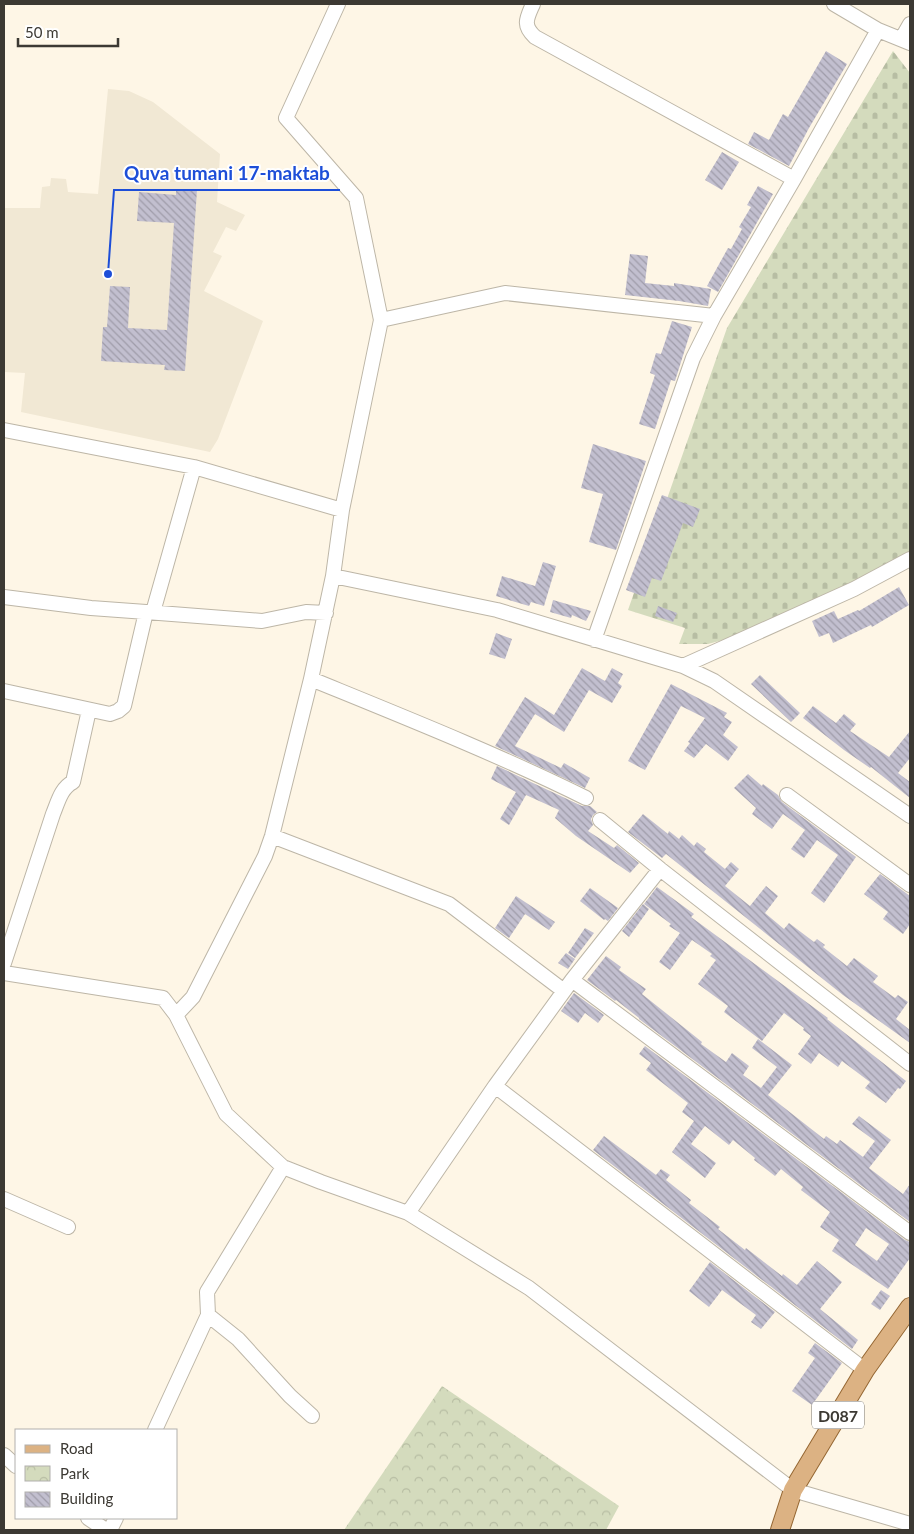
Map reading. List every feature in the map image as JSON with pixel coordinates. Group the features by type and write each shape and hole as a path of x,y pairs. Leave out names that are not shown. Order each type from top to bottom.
{"main road":[{"name":"D087","path":"780,1530 794,1490 865,1370 910,1307"}],"street":[{"path":"176,1015 193,997 265,856 272,836 326,612 342,510 381,320 356,198 286,118 338,4"},
{"path":"533,4 526,21 526,27 535,37 794,179"},
{"path":"834,4 878,30 906,41 910,24"},
{"path":"594,640 693,358 714,316 878,30"},
{"path":"381,320 506,293 714,316"},
{"path":"4,430 194,467 342,510"},
{"path":"4,691 110,714 124,706 149,612 194,467"},
{"path":"683,666 854,589 910,559"},
{"path":"333,576 497,610 683,666 714,681 910,816"},
{"path":"4,598 91,608 262,621 306,612 326,612"},
{"path":"311,679 440,731 534,772 586,798"},
{"path":"4,963 53,814 63,790 73,782 89,710"},
{"path":"787,795 910,885"},
{"path":"600,820 910,1064"},
{"path":"272,836 450,904 568,985 910,1233"},
{"path":"408,1213 495,1086 568,985 660,869"},
{"path":"4,973 163,998 176,1015 226,1114 283,1167 408,1213 529,1288 794,1490 910,1524"},
{"path":"495,1086 865,1370"},
{"path":"155,1429 208,1315 207,1292 283,1167"},
{"path":"4,1198 68,1227"},
{"path":"208,1315 238,1339 290,1396 312,1416"},
{"path":"4,1455 15,1465"},
{"path":"90,1519 108,1530 115,1519"}],"shaded area":[{"path":"108,89 129,91 153,102 220,154 217,202 245,215 236,231 226,227 213,252 222,256 204,291 263,321 218,439 210,452 21,412 25,373 4,372 4,208 40,208 42,187 50,186 51,178 66,179 68,192 98,194"}],"green space":[{"path":"893,51 910,73 910,554 897,562 738,636 708,644 679,644 685,628 628,610 727,328"},
{"path":"442,1386 619,1506 606,1530 344,1530"}],"building":[{"path":"826,51 847,64 789,166 748,144 754,132 769,140 783,114 788,117"},
{"path":"722,152 739,162 722,190 705,180"},
{"path":"758,186 773,194 718,292 707,286 728,248 731,249 742,229 739,227 751,207 747,205"},
{"path":"176,189 197,190 185,371 164,370 165,365 101,361 103,327 107,327 110,286 130,287 128,328 167,330 174,223 137,221 139,192 176,195"},
{"path":"630,254 648,256 645,283 674,286 674,283 711,289 708,306 625,295"},
{"path":"672,321 692,327 675,381 671,380 655,429 639,424 655,375 650,373 656,353 661,354"},
{"path":"593,444 646,461 616,550 589,542 603,494 581,488"},
{"path":"662,495 700,509 693,527 683,523 661,581 652,578 645,597 626,590"},
{"path":"543,562 556,566 544,606 531,602 529,606 496,596 502,576 535,586"},
{"path":"899,587 909,605 872,627 871,625 833,643 829,633 819,637 812,621 834,611 838,619 859,611"},
{"path":"553,600 591,611 586,621 572,615 571,618 550,612"},
{"path":"658,606 677,613 673,622 655,616"},
{"path":"496,633 512,639 505,659 489,654"},
{"path":"582,668 605,681 612,668 623,674 618,683 622,686 612,703 589,690 564,732 535,714 515,746 561,768 564,763 590,778 585,788 495,746 525,697 554,715"},
{"path":"760,675 800,713 791,722 751,684"},
{"path":"671,684 727,713 724,717 732,722 723,735 738,747 728,761 706,744 694,758 684,751 705,718 681,706 645,770 628,761"},
{"path":"813,706 836,723 844,714 856,724 850,731 889,757 910,731 910,758 898,773 910,782 910,798 803,718"},
{"path":"497,766 582,806 590,806 597,812 591,819 593,825 588,831 614,848 617,845 639,863 630,873 576,836 555,818 559,810 526,795 509,825 500,819 516,792 491,779"},
{"path":"748,774 762,786 763,784 778,795 782,802 856,857 824,903 811,893 838,855 817,840 804,858 791,849 805,830 783,814 772,829 752,814 756,808 734,788"},
{"path":"643,814 668,834 669,831 679,839 682,835 694,846 697,842 706,849 704,852 725,869 731,862 739,869 725,886 750,906 766,886 778,896 765,913 784,929 789,923 814,942 817,939 825,945 823,947 847,966 854,958 878,976 873,982 895,998 898,995 908,1002 896,1019 910,1030 910,1043 843,995 666,854 662,858 628,832"},
{"path":"880,874 910,896 910,924 903,934 883,919 888,912 864,894"},
{"path":"657,887 694,914 691,917 828,1018 906,1081 900,1089 898,1088 886,1103 865,1088 870,1082 842,1061 838,1067 819,1053 811,1064 798,1054 811,1036 803,1030 804,1028 784,1013 762,1041 724,1012 728,1006 698,984 716,960 710,956 712,954 692,940 670,970 659,962 680,933 644,904"},
{"path":"590,888 618,908 608,921 604,920 580,901"},
{"path":"516,896 555,922 549,930 525,914 509,938 495,928"},
{"path":"643,904 649,909 629,937 622,931"},
{"path":"585,928 594,933 575,958 568,953"},
{"path":"566,953 575,959 568,969 558,963"},
{"path":"606,956 621,967 619,970 646,989 642,994 702,1042 701,1044 726,1062 732,1053 749,1066 743,1075 761,1088 777,1067 752,1048 758,1039 792,1065 768,1095 824,1139 826,1136 837,1144 840,1140 863,1157 875,1141 852,1124 859,1116 891,1140 869,1168 903,1194 910,1184 910,1222 587,980"},
{"path":"574,993 604,1015 598,1023 585,1013 578,1023 561,1011"},
{"path":"645,1046 910,1242 910,1258 888,1289 832,1251 839,1240 820,1227 830,1212 801,1190 803,1187 781,1169 775,1176 754,1160 755,1158 733,1140 729,1145 705,1126 691,1144 716,1163 705,1178 672,1152 694,1121 682,1112 688,1103 646,1070 651,1063 639,1054","holes":["866,1228 889,1244 877,1261 855,1245"]},
{"path":"604,1136 656,1175 661,1169 670,1175 666,1180 691,1200 689,1203 720,1227 718,1229 782,1276 783,1274 797,1285 817,1261 842,1282 820,1309 858,1340 852,1349 593,1150"},
{"path":"710,1262 775,1312 761,1329 751,1322 756,1315 722,1290 709,1307 689,1291"},
{"path":"881,1290 890,1296 880,1310 871,1304"},
{"path":"815,1343 842,1363 812,1405 792,1391 815,1358 808,1353"}],"place":[{"name":"Quva tumani 17-maktab","path":"108,274"}]}
